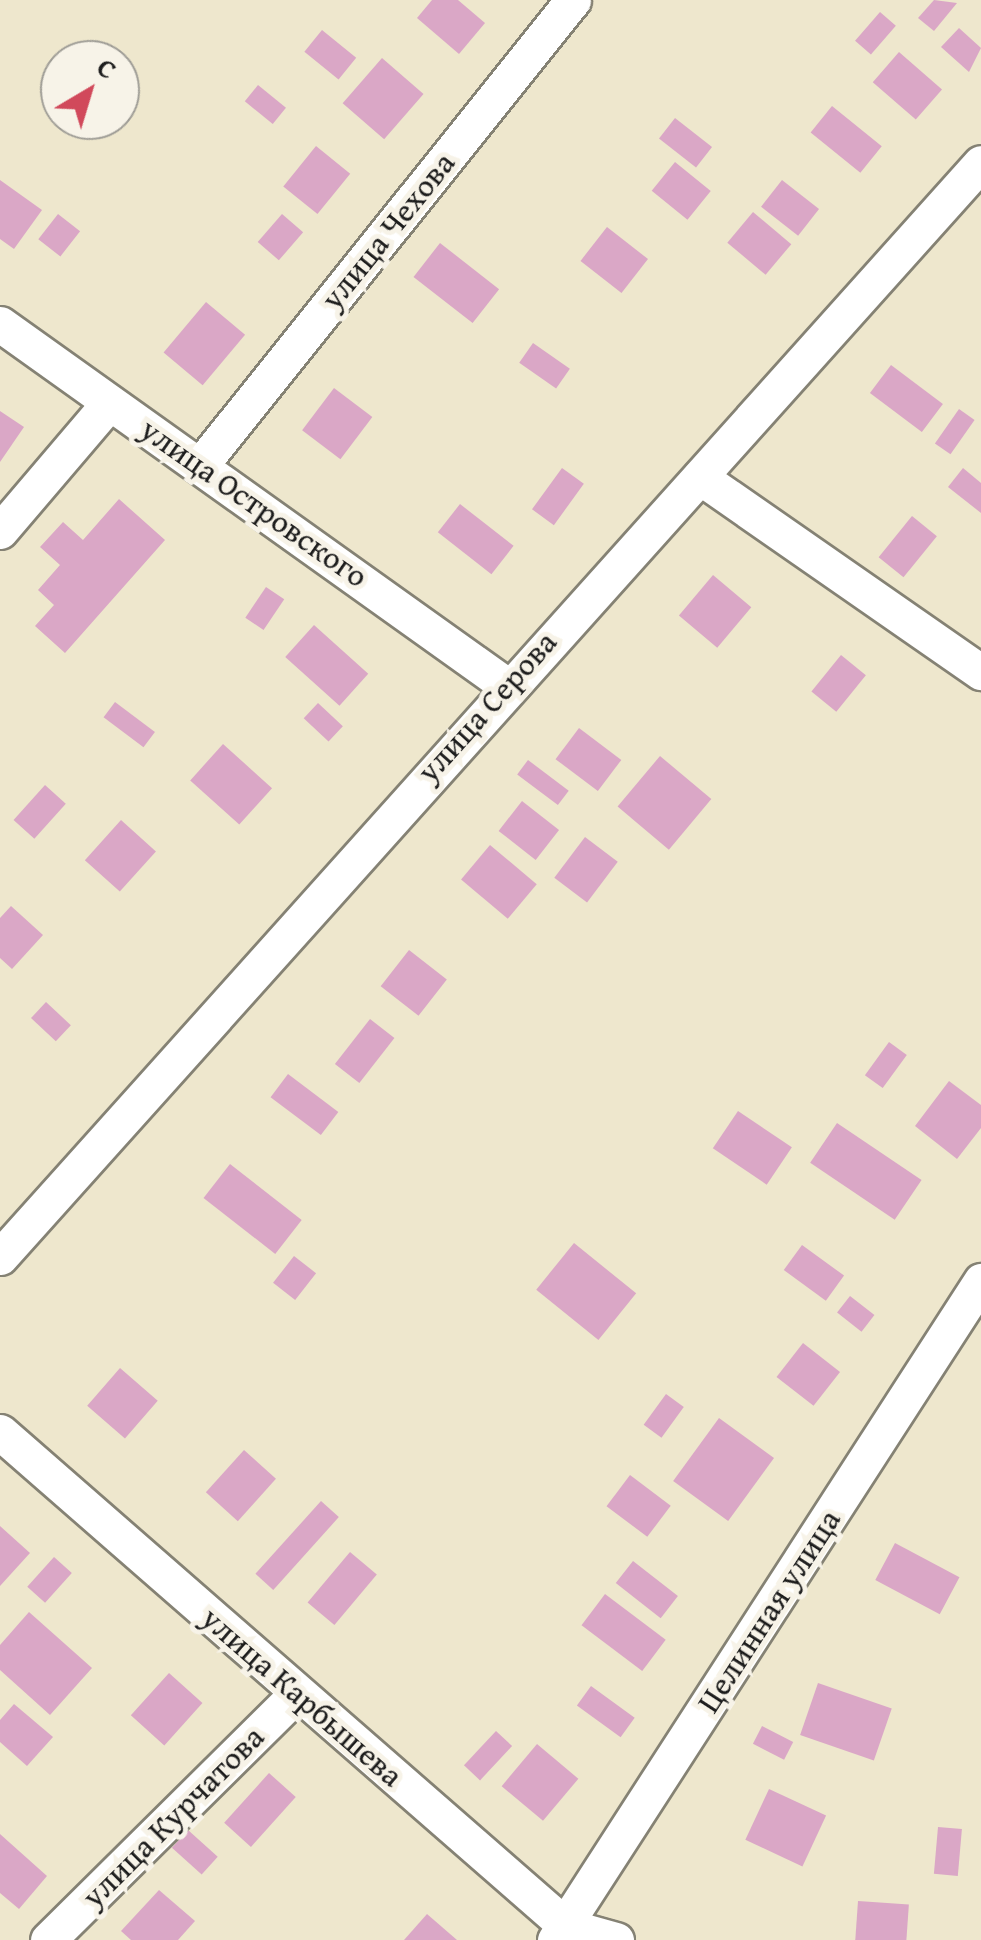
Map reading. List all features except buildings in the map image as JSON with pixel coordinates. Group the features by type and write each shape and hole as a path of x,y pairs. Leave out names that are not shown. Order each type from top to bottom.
{"street":[{"name":"улица Чехова","path":"203,462 574,0"},
{"name":"улица Серова","path":"0,1257 506,685 700,477 981,163"},
{"name":"улица Островского","path":"0,324 108,403 203,462 506,685"},
{"path":"0,530 108,403"},
{"path":"700,477 981,672"},
{"name":"Целинная улица","path":"561,1933 981,1280"},
{"name":"улица Карбышева","path":"0,1432 561,1933 616,1940"},
{"name":"улица Курчатова","path":"48,1940 297,1694"}]}
